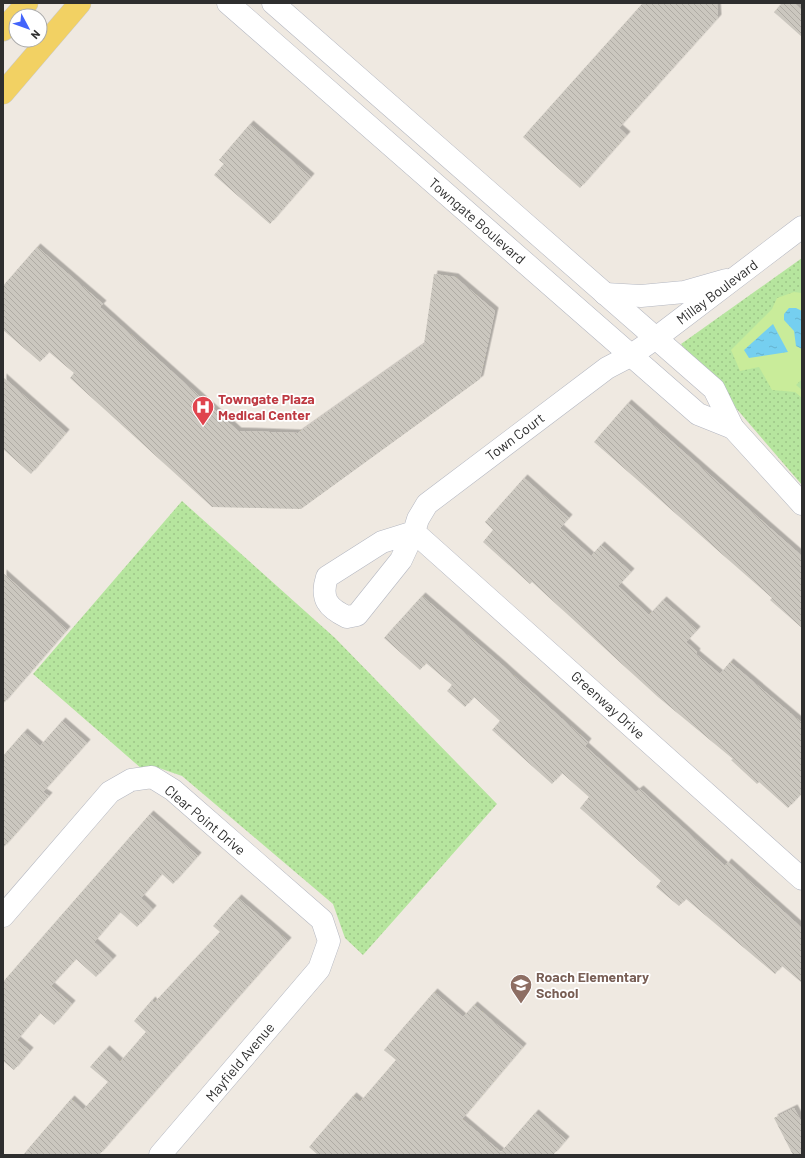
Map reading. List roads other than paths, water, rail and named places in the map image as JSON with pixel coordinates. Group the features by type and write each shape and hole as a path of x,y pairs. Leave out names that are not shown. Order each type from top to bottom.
{"main road":[{"path":"3,30 27,3"},
{"path":"3,93 80,3"}],"street":[{"name":"Towngate Boulevard","path":"228,3 698,414 733,428"},
{"name":"Towngate Boulevard","path":"273,3 714,389 733,428 802,504"},
{"path":"398,152 418,129"},
{"name":"Millay Boulevard","path":"630,356 802,227"},
{"path":"605,294 641,296 684,292 737,277"},
{"name":"Town Court","path":"414,532 418,519 427,504 607,368 630,356"},
{"name":"Greenway Drive","path":"414,532 802,879"},
{"name":"Clear Point Drive","path":"3,916 110,792 131,780 152,777 173,790 322,920 329,941 319,969"},
{"name":"Mayfield Avenue","path":"160,1155 319,969"}],"water":[{"path":"789,308 796,308 802,311 802,349 796,346 794,331 784,320 784,314"},
{"path":"773,324 788,352 749,358 744,350"}],"place":[{"name":"Towngate Plaza Medical Center","path":"203,426"},
{"name":"Roach Elementary School","path":"521,1004"}]}
